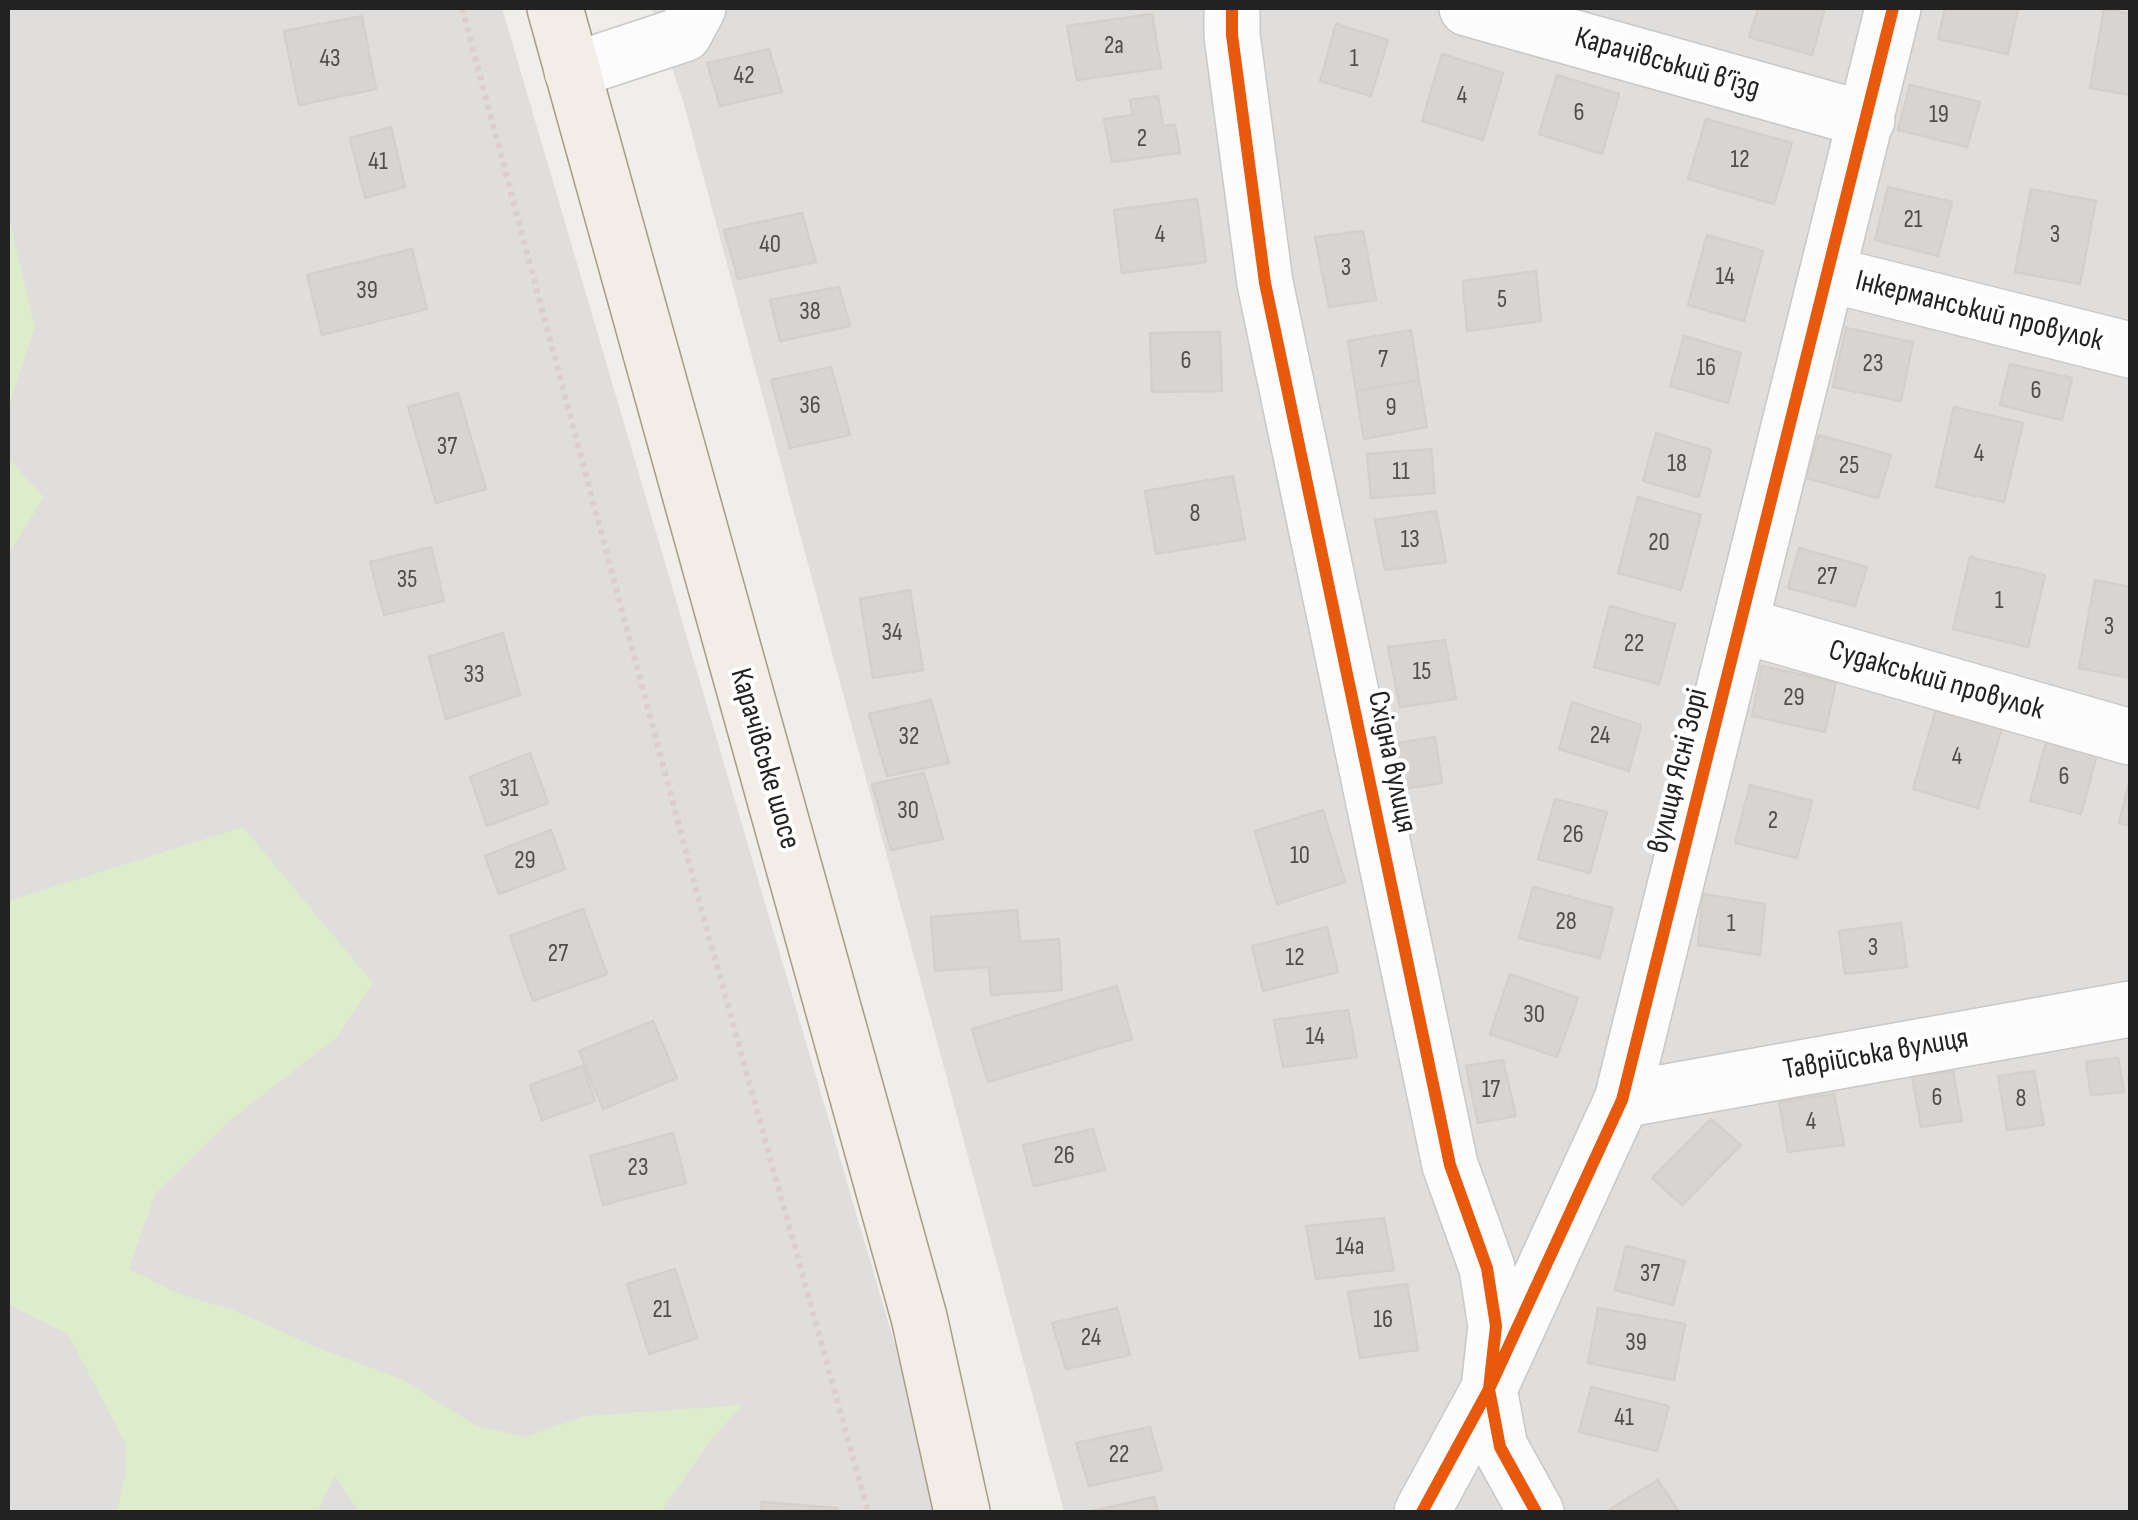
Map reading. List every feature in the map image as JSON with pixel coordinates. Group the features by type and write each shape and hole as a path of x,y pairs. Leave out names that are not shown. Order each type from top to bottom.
{"main road":[{"name":"Карачівське шосе","path":"555,8 919,1317 962,1512"}],"street":[{"path":"572,71 684,34 698,8"},
{"name":"Східна вулиця","path":"1232,8 1232,34 1265,282 1450,1166 1487,1268 1496,1326 1489,1389 1500,1447 1536,1512"},
{"name":"Карачівський в’їзд","path":"1468,8 1867,120"},
{"name":"вулиця Ясні Зорі","path":"1422,1512 1489,1389 1622,1100 1892,8"},
{"name":"Інкерманський провулок","path":"1828,274 2130,350"},
{"name":"Судакський провулок","path":"1741,625 2130,737"},
{"name":"Таврійська вулиця","path":"1622,1100 2130,1009"}],"path":[{"path":"462,8 692,878 868,1512"}],"shaded area":[{"path":"8,8 502,8 941,1512 8,1512"},
{"path":"652,8 2130,8 2130,1512 1064,1512 683,101"}],"green space":[{"path":"8,214 35,327 8,409"},
{"path":"8,458 44,497 8,554"},
{"path":"243,827 373,983 336,1038 229,1121 155,1194 129,1269 179,1294 231,1309 403,1380 475,1425 524,1437 585,1416 743,1405 712,1438 661,1512 359,1512 335,1476 317,1512 117,1512 126,1445 68,1334 8,1304 8,901"}],"building":[{"path":"1758,8 1825,8 1812,55 1749,37"},
{"path":"1945,8 2018,8 2008,54 1938,39"},
{"path":"2104,9 2130,14 2130,95 2090,88"},
{"path":"1152,14 1161,68 1077,80 1067,26"},
{"path":"362,16 376,89 299,105 284,31"},
{"path":"1336,24 1388,40 1371,96 1320,81"},
{"path":"769,49 782,92 720,106 707,63"},
{"path":"1442,54 1503,73 1483,140 1422,121"},
{"path":"1557,75 1619,94 1602,154 1539,134"},
{"path":"1910,85 1980,102 1967,147 1898,130"},
{"path":"1158,96 1163,126 1175,125 1180,153 1112,162 1104,119 1133,115 1130,100"},
{"path":"1706,119 1792,143 1774,204 1688,179"},
{"path":"391,127 405,187 365,198 350,138"},
{"path":"1888,187 1952,202 1938,256 1875,240"},
{"path":"2031,189 2096,201 2080,284 2015,272"},
{"path":"1197,199 1206,262 1122,273 1114,210"},
{"path":"802,213 816,262 738,279 724,230"},
{"path":"1363,231 1376,300 1329,307 1315,237"},
{"path":"1707,235 1763,251 1744,321 1688,305"},
{"path":"412,249 427,309 322,335 307,275"},
{"path":"1536,271 1541,321 1467,331 1463,281"},
{"path":"839,287 850,326 780,341 770,300"},
{"path":"1846,328 1913,342 1901,401 1833,387"},
{"path":"1411,330 1419,380 1356,391 1348,341"},
{"path":"1220,332 1222,391 1152,392 1150,333"},
{"path":"1684,336 1741,353 1728,403 1670,386"},
{"path":"2010,364 2072,378 2062,420 2000,405"},
{"path":"831,367 850,435 790,448 771,380"},
{"path":"1419,380 1427,427 1364,439 1356,391"},
{"path":"458,393 486,489 436,503 408,407"},
{"path":"1954,407 2023,423 2004,502 1936,487"},
{"path":"1656,433 1711,450 1699,497 1643,481"},
{"path":"1819,435 1891,455 1878,498 1806,478"},
{"path":"1431,449 1435,493 1371,498 1367,454"},
{"path":"1233,476 1245,539 1156,554 1145,491"},
{"path":"1638,497 1701,515 1681,590 1618,573"},
{"path":"1436,511 1446,562 1385,570 1375,520"},
{"path":"431,547 444,601 384,615 370,562"},
{"path":"1799,548 1867,567 1855,606 1788,588"},
{"path":"1970,557 2045,575 2028,647 1953,629"},
{"path":"2095,580 2130,587 2130,678 2079,668"},
{"path":"910,590 923,670 873,678 860,599"},
{"path":"1610,606 1675,624 1659,684 1594,667"},
{"path":"503,633 520,695 446,719 429,657"},
{"path":"1445,640 1456,699 1400,707 1388,647"},
{"path":"1762,666 1836,682 1825,732 1752,716"},
{"path":"931,700 949,763 887,776 869,714"},
{"path":"1572,702 1641,725 1629,771 1559,749"},
{"path":"1936,709 2002,728 1978,808 1913,789"},
{"path":"1435,737 1442,783 1404,789 1397,743"},
{"path":"2046,742 2097,755 2081,814 2030,801"},
{"path":"530,753 548,803 487,826 470,777"},
{"path":"924,773 943,839 891,850 872,784"},
{"path":"2130,779 2130,826 2119,823"},
{"path":"1750,785 1812,801 1797,858 1735,843"},
{"path":"1555,799 1607,812 1590,873 1538,859"},
{"path":"1323,810 1345,882 1277,904 1255,831"},
{"path":"551,830 565,869 499,894 485,856"},
{"path":"1533,887 1613,908 1600,958 1519,938"},
{"path":"1703,894 1765,904 1760,955 1698,945"},
{"path":"583,909 607,974 533,1001 510,936"},
{"path":"1017,910 1020,942 1059,939 1062,990 991,995 989,967 935,971 931,917"},
{"path":"1901,923 1907,967 1845,974 1839,931"},
{"path":"1327,927 1338,972 1263,991 1252,946"},
{"path":"1510,974 1578,998 1557,1057 1490,1034"},
{"path":"1117,986 1132,1039 988,1082 972,1029"},
{"path":"1348,1010 1357,1057 1283,1067 1274,1020"},
{"path":"653,1021 677,1078 603,1109 579,1051"},
{"path":"2118,1058 2124,1092 2091,1095 2086,1062"},
{"path":"1503,1060 1516,1116 1478,1123 1466,1066"},
{"path":"583,1066 595,1101 542,1120 530,1085"},
{"path":"1953,1071 1962,1121 1921,1127 1912,1076"},
{"path":"2034,1071 2044,1125 2007,1130 1998,1076"},
{"path":"1834,1094 1844,1145 1788,1152 1779,1102"},
{"path":"1711,1119 1741,1145 1682,1205 1652,1178"},
{"path":"1093,1129 1105,1170 1034,1186 1023,1145"},
{"path":"673,1133 686,1183 603,1205 590,1156"},
{"path":"1384,1218 1394,1270 1316,1279 1306,1226"},
{"path":"1626,1246 1685,1261 1673,1305 1615,1290"},
{"path":"675,1269 697,1338 649,1354 627,1284"},
{"path":"1407,1284 1418,1350 1360,1358 1348,1292"},
{"path":"1117,1308 1130,1355 1066,1369 1052,1323"},
{"path":"1598,1308 1685,1324 1674,1380 1588,1363"},
{"path":"1591,1387 1669,1406 1657,1451 1579,1432"},
{"path":"1150,1427 1162,1470 1089,1486 1076,1443"},
{"path":"1658,1480 1679,1512 1610,1509"},
{"path":"1154,1497 1158,1512 1087,1512"},
{"path":"762,1502 837,1508 837,1512 761,1512"}],"cycle path":[{"path":"1232,8 1232,35 1265,283 1450,1165 1487,1268 1496,1326 1489,1389 1500,1447 1536,1512"},
{"path":"1422,1512 1489,1389 1622,1100 1893,8"}]}
